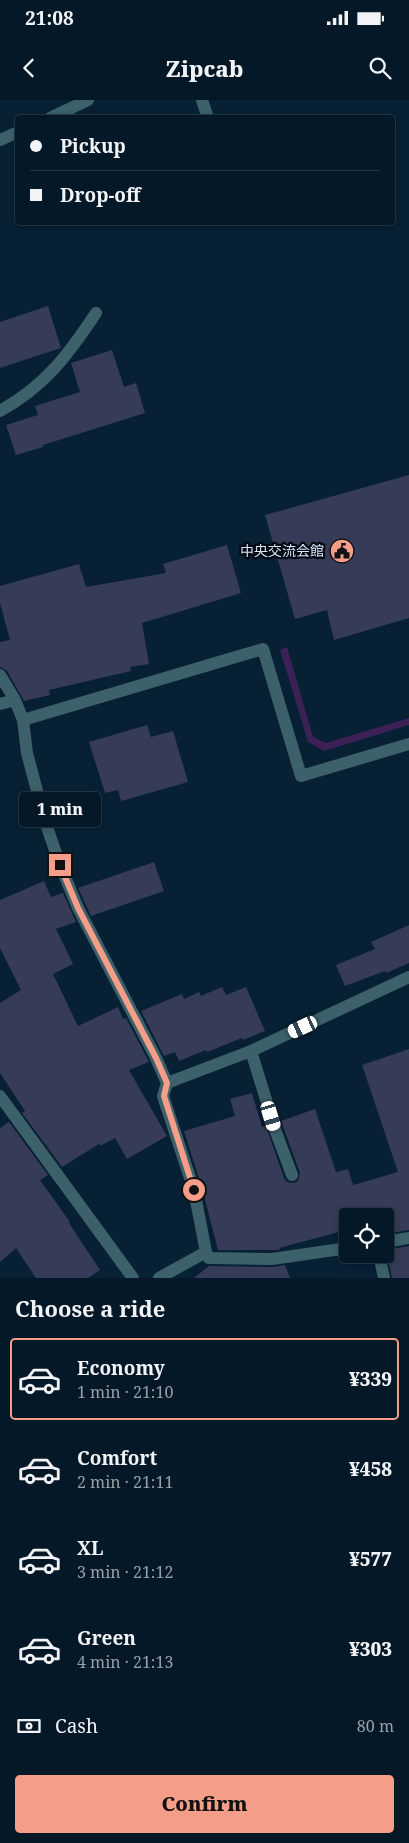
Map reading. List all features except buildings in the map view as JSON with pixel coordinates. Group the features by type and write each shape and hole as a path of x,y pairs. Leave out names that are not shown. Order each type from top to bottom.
{"street":[{"path":"56,115 88,100"},
{"path":"202,100 207,115"},
{"path":"0,140 15,133"},
{"path":"0,411 18,401 52,372 70,352 96,313"},
{"path":"23,720 263,649 301,776 409,744"},
{"path":"0,675 15,700 23,720 30,762 45,821 60,865 78,908 156,1058 167,1083 164,1096 194,1190 206,1252 209,1258 272,1259 339,1249"},
{"path":"0,704 15,700"},
{"path":"167,1083 251,1052 409,977"},
{"path":"251,1052 276,1132 292,1175"},
{"path":"0,1096 132,1278"},
{"path":"394,1240 409,1238"},
{"path":"159,1278 206,1252"},
{"path":"381,1263 384,1278"}],"shaded area":[{"path":"287,647 313,737 326,743 409,718 409,725 324,751 308,742 280,650"}],"place":[{"name":"中央交流会館","path":"342,551"}],"route":[{"path":"60,865 78,908 156,1058 167,1083 164,1096 194,1190"}]}
